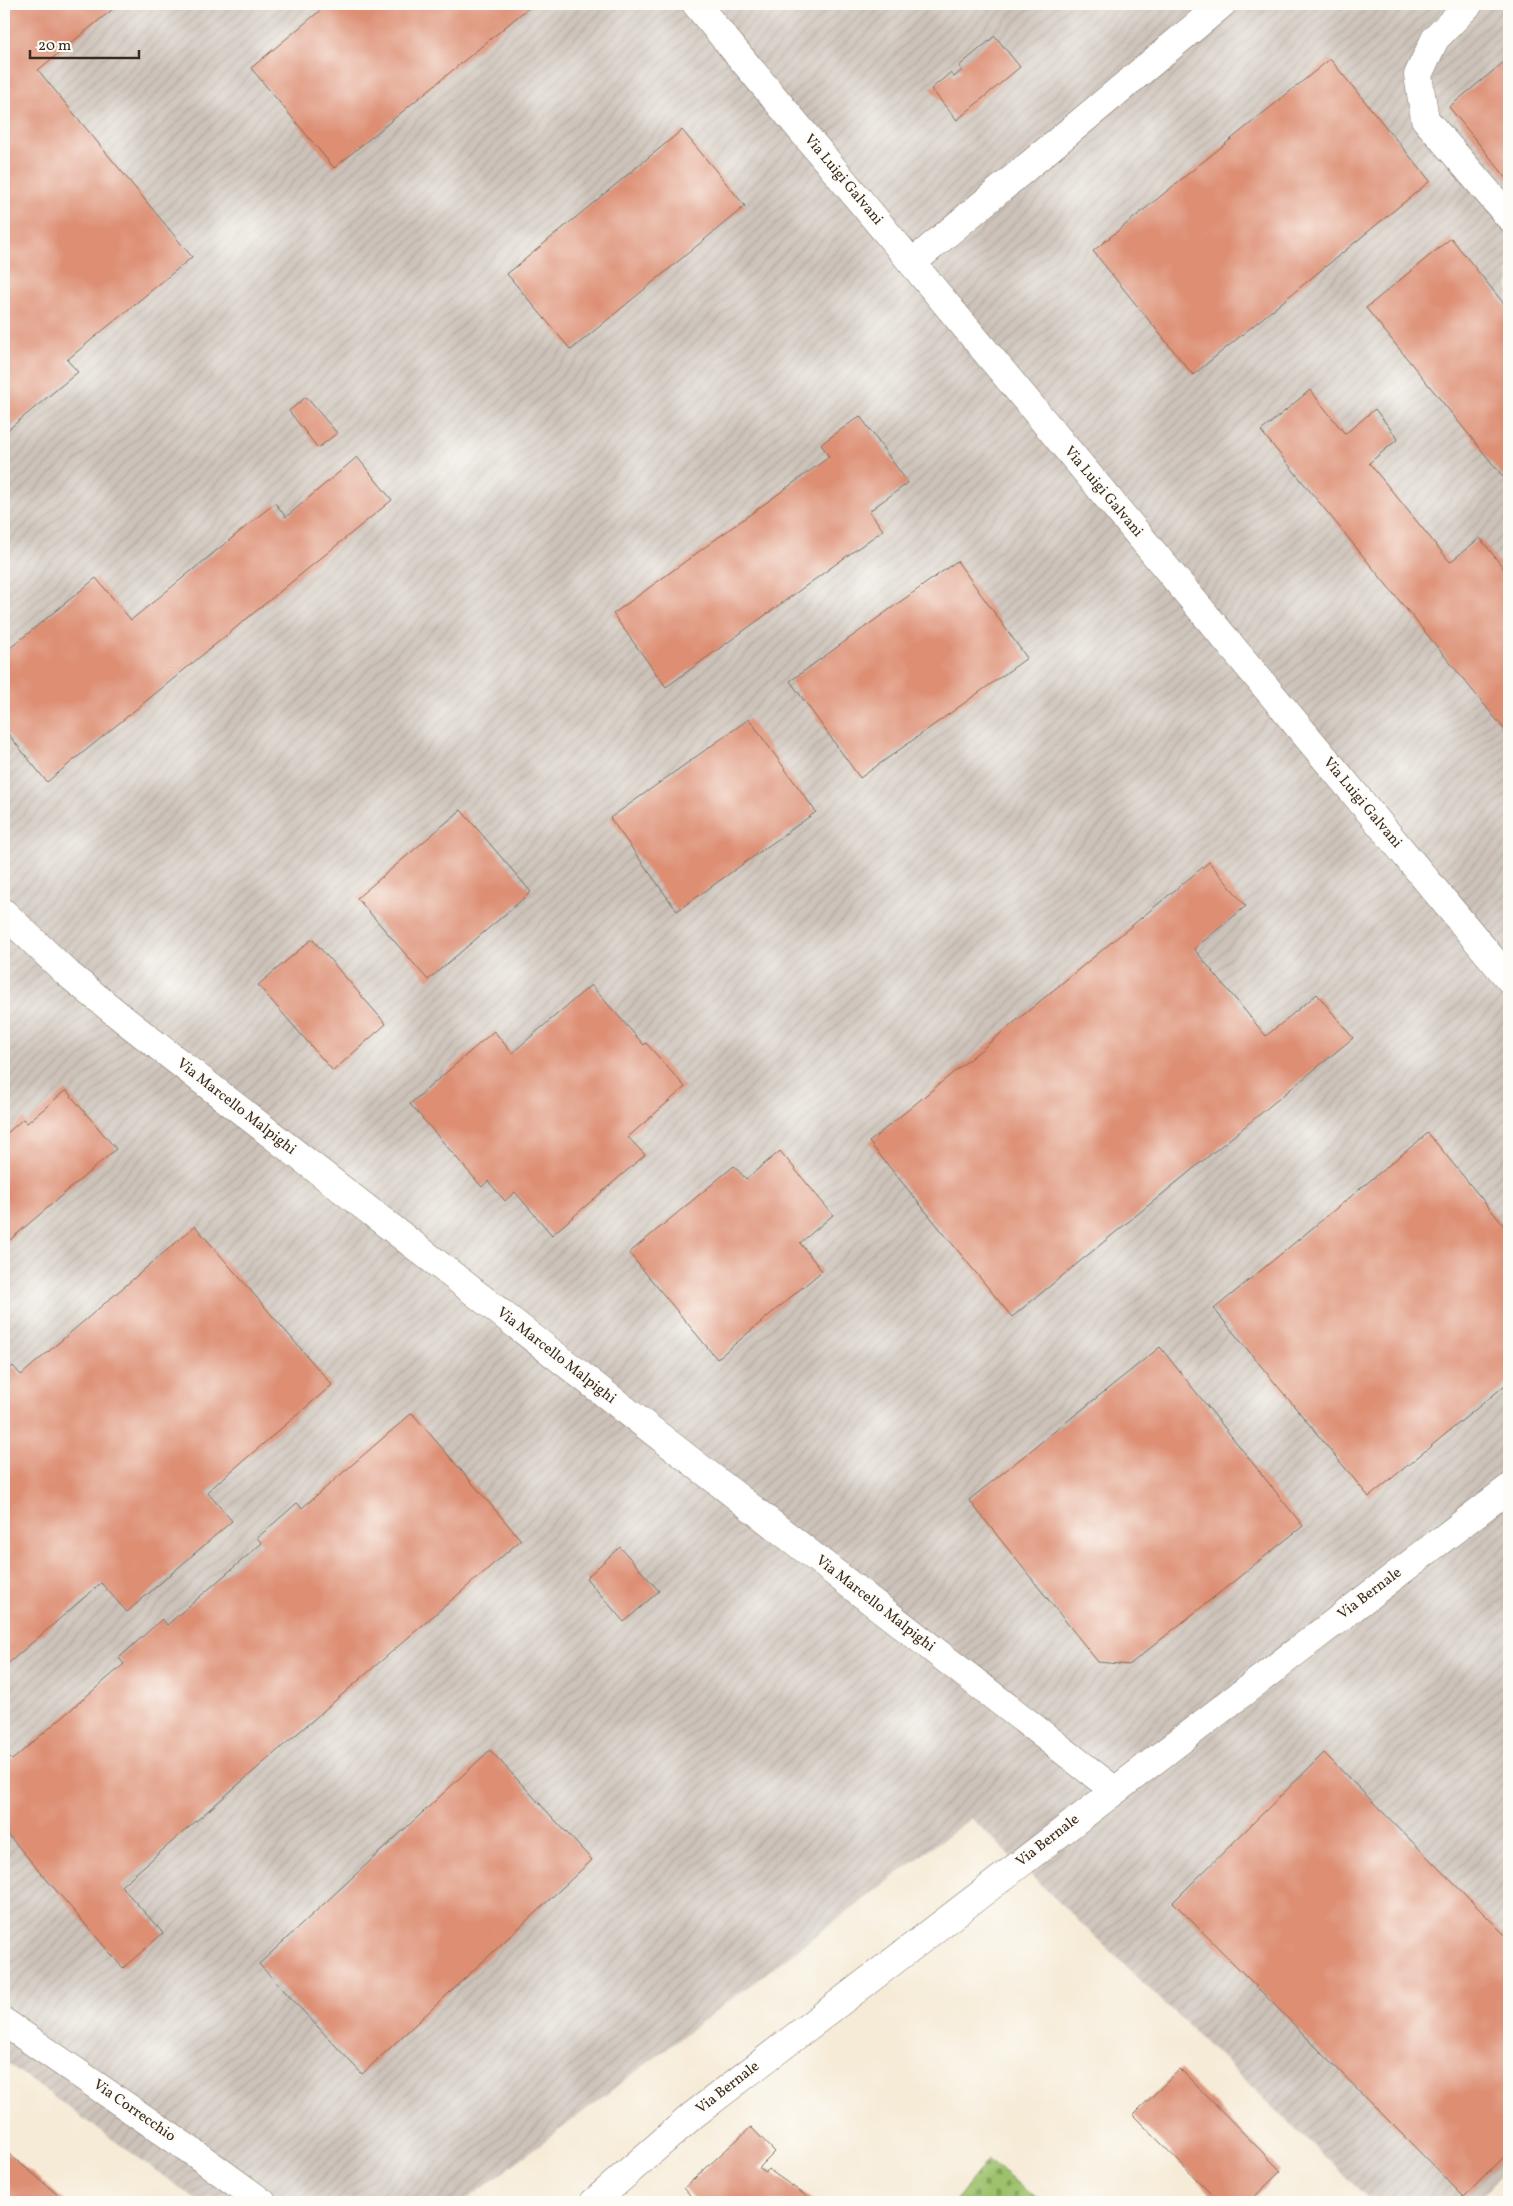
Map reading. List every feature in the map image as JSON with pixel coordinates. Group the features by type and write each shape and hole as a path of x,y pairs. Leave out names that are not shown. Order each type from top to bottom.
{"street":[{"name":"Via Luigi Galvani","path":"696,4 1509,979"},
{"path":"912,264 1222,4"},
{"path":"1469,4 1435,39 1418,75 1425,118 1509,217"},
{"name":"Via Marcello Malpighi","path":"4,913 68,974 127,1022 1114,1790"},
{"name":"Via Bernale","path":"594,2202 692,2116 1509,1488"},
{"name":"Via Correcchio","path":"4,2022 192,2151 262,2202"}],"shaded area":[{"path":"4,4 1509,4 1509,2166 1475,2202 1372,2202 971,1818 464,2202 199,2202 4,2061"}],"green space":[{"path":"987,2160 1042,2202 955,2202"}],"building":[{"path":"4,4 119,4 38,70 192,257 67,360 78,372 4,433"},
{"path":"328,4 533,4 334,168 251,68"},
{"path":"995,36 1020,67 957,120 931,89 950,73 954,77 962,70 959,66"},
{"path":"1509,58 1509,181 1449,107"},
{"path":"1330,59 1430,181 1193,375 1093,251"},
{"path":"682,130 745,206 571,350 507,274"},
{"path":"1451,238 1509,310 1509,484 1366,308"},
{"path":"1310,390 1345,434 1375,409 1398,439 1369,463 1450,562 1480,538 1509,575 1509,735 1261,431"},
{"path":"306,397 337,433 318,448 289,411"},
{"path":"860,416 908,483 869,511 883,530 666,687 613,614 829,457 821,444"},
{"path":"357,457 392,500 47,782 4,729 4,653 96,578 131,620 275,503 286,517"},
{"path":"957,561 1027,658 860,778 790,681"},
{"path":"749,719 816,812 677,911 610,818"},
{"path":"461,810 531,892 428,980 357,898"},
{"path":"1209,862 1246,906 1194,949 1266,1036 1317,994 1353,1038 1012,1317 869,1142"},
{"path":"312,939 386,1024 333,1071 258,985"},
{"path":"591,985 644,1045 646,1043 685,1087 628,1137 645,1155 552,1235 515,1192 505,1201 488,1181 482,1187 410,1104 494,1031 512,1053"},
{"path":"66,1090 116,1149 4,1245 4,1136 23,1119 27,1123"},
{"path":"1428,1133 1509,1232 1509,1382 1369,1497 1214,1309"},
{"path":"780,1151 833,1215 800,1243 822,1271 717,1359 629,1253 734,1166 746,1179"},
{"path":"195,1226 332,1385 207,1492 232,1521 127,1612 101,1583 4,1667 4,1485 7,1483 4,1479 4,1374 13,1366 21,1375"},
{"path":"1160,1347 1303,1526 1129,1665 1098,1662 969,1500"},
{"path":"412,1413 521,1540 121,1886 163,1933 123,1968 4,1830 4,1756 6,1754 12,1760 124,1664 119,1658 162,1619 167,1625 262,1543 257,1538 297,1503 302,1508"},
{"path":"620,1547 659,1591 624,1622 586,1578"},
{"path":"490,1750 592,1860 362,2074 259,1964"},
{"path":"1324,1753 1509,1939 1509,2152 1464,2197 1173,1902"},
{"path":"1180,2069 1281,2171 1249,2202 1219,2202 1133,2115"},
{"path":"751,2127 775,2152 759,2168 766,2172 768,2169 815,2202 696,2202 684,2188"},
{"path":"4,2150 37,2177 66,2202 4,2202"}]}
